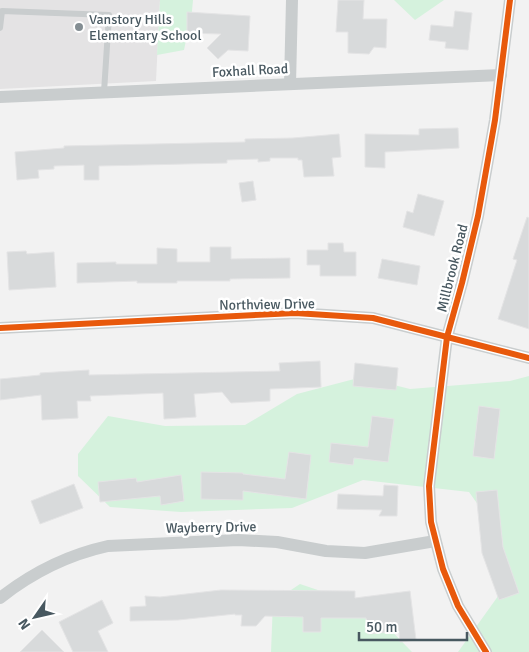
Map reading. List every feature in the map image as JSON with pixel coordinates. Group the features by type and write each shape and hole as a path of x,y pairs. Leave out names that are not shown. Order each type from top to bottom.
{"street":[{"path":"290,84 292,0"},
{"name":"Millbrook Road","path":"486,652 458,606 443,570 431,522 429,486 447,337 478,216 501,75 510,0"},
{"name":"Foxhall Road","path":"0,97 501,75"},
{"name":"Northview Drive","path":"0,328 295,313 374,318 529,358"},
{"name":"Wayberry Drive","path":"0,598 27,578 61,559 108,546 238,540 277,542 335,552 365,553 435,541"}],"lane":[{"path":"0,28 2,10 109,15 104,92"}],"shaded area":[{"name":"Vanstory Hills Elementary School","path":"0,0 160,0 156,81 0,89"}],"green space":[{"path":"160,0 193,0 184,50 157,55"},
{"path":"394,0 444,0 415,20"},
{"path":"529,376 529,652 458,652 501,592 491,523 469,492 363,480 292,508 181,512 110,507 78,476 78,454 108,416 165,426 245,425 297,394 362,377 410,389 510,381"},
{"path":"300,584 368,607 412,652 271,652 273,602"}],"building":[{"path":"338,0 364,0 363,19 387,19 386,48 374,47 369,54 348,53 348,32 336,32"},
{"path":"455,11 472,13 468,50 445,48 446,42 429,40 431,25 453,27"},
{"path":"187,12 250,16 248,51 228,50 218,59 207,48 221,34 187,33"},
{"path":"458,128 459,148 385,152 385,168 365,167 365,134 419,135 419,129"},
{"path":"339,134 341,157 332,158 334,176 304,177 302,160 298,160 298,158 270,158 270,161 258,162 258,159 227,160 227,163 99,166 99,180 84,180 84,165 54,166 54,169 38,170 39,178 17,180 15,152 64,148 64,146 245,142 245,139 293,138"},
{"path":"253,181 256,200 242,202 239,183"},
{"path":"418,194 444,201 434,236 403,227 407,211 413,213"},
{"path":"527,217 529,218 529,329 498,319 517,260 513,259"},
{"path":"328,243 343,243 344,252 356,252 356,276 320,276 320,265 307,265 307,250 328,250"},
{"path":"210,247 231,247 231,259 290,258 290,278 177,281 177,283 137,283 137,281 77,283 77,263 157,264 157,248 177,249 177,262 210,262"},
{"path":"26,251 27,254 54,252 56,287 9,290 7,252"},
{"path":"382,259 420,266 417,285 378,278"},
{"path":"320,361 321,387 270,389 270,401 231,403 222,392 194,394 196,417 164,419 163,393 90,396 91,401 77,401 78,418 42,420 41,395 0,400 0,379 40,375 40,373 89,370 89,375 280,371 279,363"},
{"path":"355,363 398,368 396,390 353,386"},
{"path":"479,406 500,409 494,459 473,456"},
{"path":"372,416 394,419 388,462 354,458 353,465 329,462 331,443 368,447"},
{"path":"289,452 311,455 306,499 243,491 243,500 201,499 201,472 243,473 285,479"},
{"path":"181,475 184,501 161,505 160,496 100,502 98,482 136,478 137,482"},
{"path":"74,484 83,508 40,524 31,501"},
{"path":"384,485 398,486 397,516 379,516 382,510 337,509 338,494 383,496"},
{"path":"497,490 503,547 519,593 499,600 482,553 476,492"},
{"path":"221,590 355,591 355,598 410,591 416,640 400,642 399,631 368,634 366,618 321,618 321,632 303,632 303,617 265,616 256,626 241,626 242,615 235,614 178,620 130,621 130,607 146,606 145,596 160,597"},
{"path":"102,600 113,623 98,631 108,652 73,652 59,622"},
{"path":"42,630 64,652 20,652"}],"cycle path":[{"path":"486,652 458,606 443,569 431,522 429,486 447,337 478,216 495,120 510,0"},
{"path":"0,328 295,313 373,318 529,358"}],"place":[{"name":"Vanstory Hills Elementary School","path":"79,27"}]}
